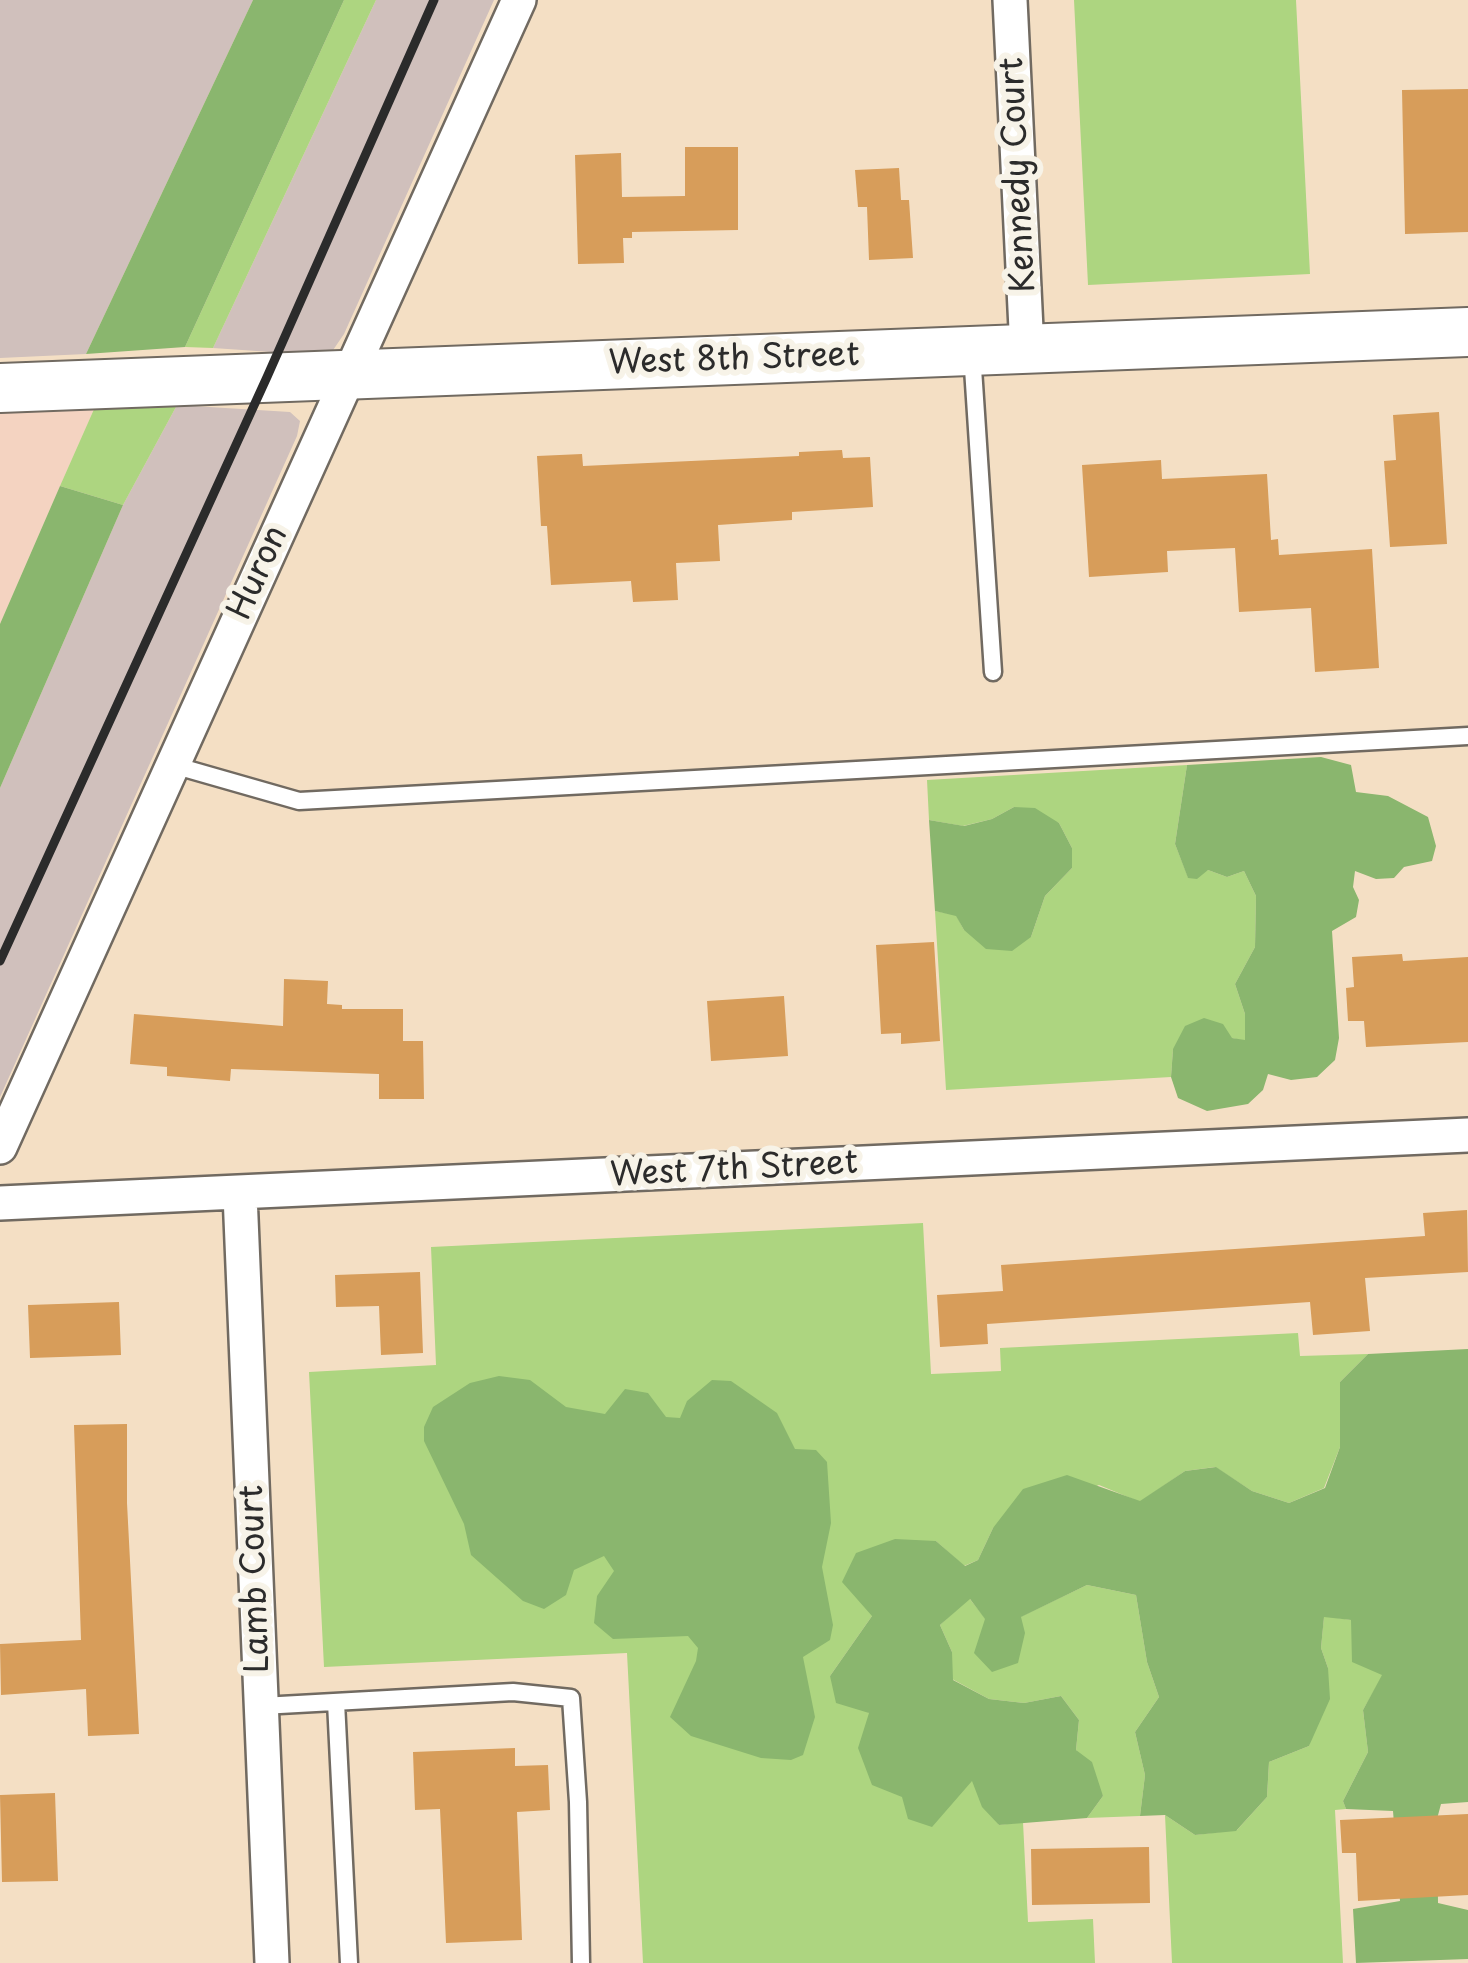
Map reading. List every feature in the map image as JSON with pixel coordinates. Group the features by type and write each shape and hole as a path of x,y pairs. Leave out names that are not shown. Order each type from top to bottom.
{"street":[{"name":"Huron","path":"0,1147 520,0"},
{"name":"Kennedy Court","path":"1010,0 1027,350"},
{"name":"West 8th Street","path":"0,388 1468,332"},
{"name":"West 7th Street","path":"0,1203 1468,1135"},
{"name":"Lamb Court","path":"240,1195 272,1963"}],"lane":[{"path":"972,352 993,672"},
{"path":"173,765 299,801 1468,736"},
{"path":"262,1706 513,1692 571,1698 580,1963"},
{"path":"335,1702 349,1963"}],"shaded area":[{"path":"0,0 253,0 86,354 0,358"},
{"path":"376,0 494,0 344,334 329,356 213,348"},
{"path":"177,405 290,412 300,421 0,1097 0,788 123,505"},
{"path":"95,407 60,486 0,624 0,411"}],"green space":[{"path":"253,0 344,0 185,347 86,354"},
{"path":"344,0 376,0 213,348 185,347"},
{"path":"1074,0 1296,0 1310,274 1088,285"},
{"path":"177,405 123,505 60,486 95,407"},
{"path":"60,486 123,505 0,788 0,624"},
{"path":"1321,757 1351,765 1356,792 1388,796 1428,817 1436,846 1432,861 1404,867 1394,878 1376,879 1355,871 1356,917 1332,931 1339,1038 1335,1060 1317,1077 1291,1080 1268,1074 1263,1090 1248,1104 1207,1111 1178,1098 1171,1077 1173,1049 1185,1026 1204,1018 1223,1024 1232,1038 1245,1040 1245,1014 1235,984 1255,947 1256,896 1244,871 1227,877 1208,870 1197,879 1188,878 1175,844 1187,765"},
{"path":"1187,765 1175,844 1188,877 1208,870 1227,877 1244,871 1256,896 1255,947 1235,984 1245,1014 1245,1041 1232,1038 1173,1049 1171,1077 946,1090 935,911 956,915 964,930 1031,937 1045,896 1072,868 1072,848 1059,823 1014,807 963,826 929,820 927,780"},
{"path":"1014,807 1035,808 1059,823 1072,848 1072,868 1045,896 1031,937 1012,951 986,949 956,916 935,911 929,820 964,826"},
{"path":"923,1223 931,1374 1001,1371 1000,1348 1298,1333 1300,1356 1368,1354 1340,1382 1340,1447 1324,1488 1289,1503 1252,1491 1215,1467 1185,1471 1140,1502 1099,1485 993,1528 978,1560 964,1566 936,1541 872,1616 830,1676 869,1713 973,1780 999,1825 1023,1822 1028,1922 1093,1919 1095,1963 643,1963 627,1653 324,1667 309,1372 436,1365 431,1247"},
{"path":"1468,1349 1468,1802 1441,1804 1437,1819 1438,1903 1468,1910 1468,1959 1356,1963 1353,1909 1400,1901 1393,1811 1346,1809 1343,1801 1368,1752 1363,1710 1382,1675 1352,1662 1351,1620 1324,1617 1321,1648 1330,1699 1309,1746 1269,1762 1267,1797 1236,1831 1195,1835 1165,1815 1140,1816 1145,1775 1135,1732 1159,1697 1147,1662 1136,1595 1087,1585 1021,1617 1025,1633 1018,1663 992,1672 974,1653 985,1619 970,1599 940,1625 952,1652 953,1680 989,1699 1024,1703 1061,1696 1079,1720 1076,1750 1092,1762 1103,1796 1087,1818 999,1825 982,1807 972,1781 932,1827 908,1819 902,1797 872,1785 858,1748 869,1713 836,1703 830,1676 872,1616 842,1582 856,1553 895,1539 936,1541 965,1566 978,1560 993,1528 1023,1489 1067,1475 1140,1501 1185,1471 1216,1467 1252,1491 1289,1503 1325,1488 1340,1447 1340,1382 1368,1354"},
{"path":"499,1376 530,1380 566,1407 605,1414 625,1389 648,1393 666,1417 680,1418 687,1401 712,1380 731,1381 777,1413 795,1449 816,1450 827,1462 831,1523 822,1567 833,1625 830,1640 803,1657 815,1717 803,1755 791,1760 761,1758 691,1736 670,1717 698,1648 688,1636 613,1639 594,1623 597,1596 614,1571 604,1556 574,1570 566,1595 544,1609 523,1601 471,1555 464,1524 424,1441 424,1427 433,1407 470,1383"},
{"path":"1087,1585 1136,1595 1147,1662 1159,1697 1135,1732 1145,1775 1140,1816 1087,1818 1103,1796 1076,1750 1079,1720 1061,1696 1024,1703 989,1699 952,1679 952,1652 940,1625 969,1598 985,1618 1020,1617"},
{"path":"1324,1616 1351,1620 1383,1675 1363,1710 1368,1752 1343,1801 1346,1809 1335,1810 1343,1963 1172,1963 1165,1815 1195,1835 1237,1830 1267,1797 1269,1762 1309,1746 1328,1668 1321,1648"}],"building":[{"path":"1468,89 1468,232 1405,234 1402,90"},
{"path":"685,147 738,147 738,230 632,232 632,238 623,238 624,263 578,264 575,155 621,153 622,197 685,196"},
{"path":"899,168 901,200 909,200 913,258 869,260 867,207 858,207 855,170"},
{"path":"1439,412 1447,544 1390,547 1384,461 1396,460 1393,415"},
{"path":"842,450 843,458 870,457 873,507 792,512 792,520 718,525 720,561 676,563 678,600 633,602 631,581 551,585 537,456 582,454 583,466"},
{"path":"1161,460 1162,479 1267,474 1271,540 1278,539 1279,555 1372,549 1379,668 1315,672 1311,608 1239,612 1235,548 1167,551 1168,572 1089,577 1082,465"},
{"path":"934,942 940,1041 901,1044 901,1033 881,1034 876,945"},
{"path":"1402,954 1403,961 1468,957 1468,1042 1366,1047 1364,1021 1348,1021 1346,988 1354,987 1352,957"},
{"path":"284,979 328,981 327,1004 342,1005 342,1009 403,1009 403,1041 423,1041 424,1099 379,1099 379,1074 231,1069 230,1081 167,1076 167,1067 130,1064 134,1014 283,1026"},
{"path":"784,996 788,1056 711,1061 707,1001"},
{"path":"1467,1210 1468,1272 1365,1278 1370,1331 1313,1335 1310,1302 987,1324 988,1344 940,1347 937,1295 1003,1291 1001,1265 1425,1236 1423,1213"},
{"path":"420,1272 423,1353 381,1355 379,1306 336,1307 335,1275"},
{"path":"119,1302 121,1355 30,1358 28,1305"},
{"path":"127,1424 139,1734 88,1736 86,1689 1,1695 0,1644 81,1640 74,1425"},
{"path":"515,1748 515,1766 548,1765 550,1810 517,1812 522,1940 446,1943 440,1809 415,1810 413,1752"},
{"path":"55,1793 58,1881 2,1882 0,1795"},
{"path":"1468,1814 1468,1895 1358,1901 1356,1853 1342,1853 1340,1820"},
{"path":"1149,1847 1150,1903 1032,1905 1031,1849"}],"railway":[{"path":"0,961 434,0"}]}
